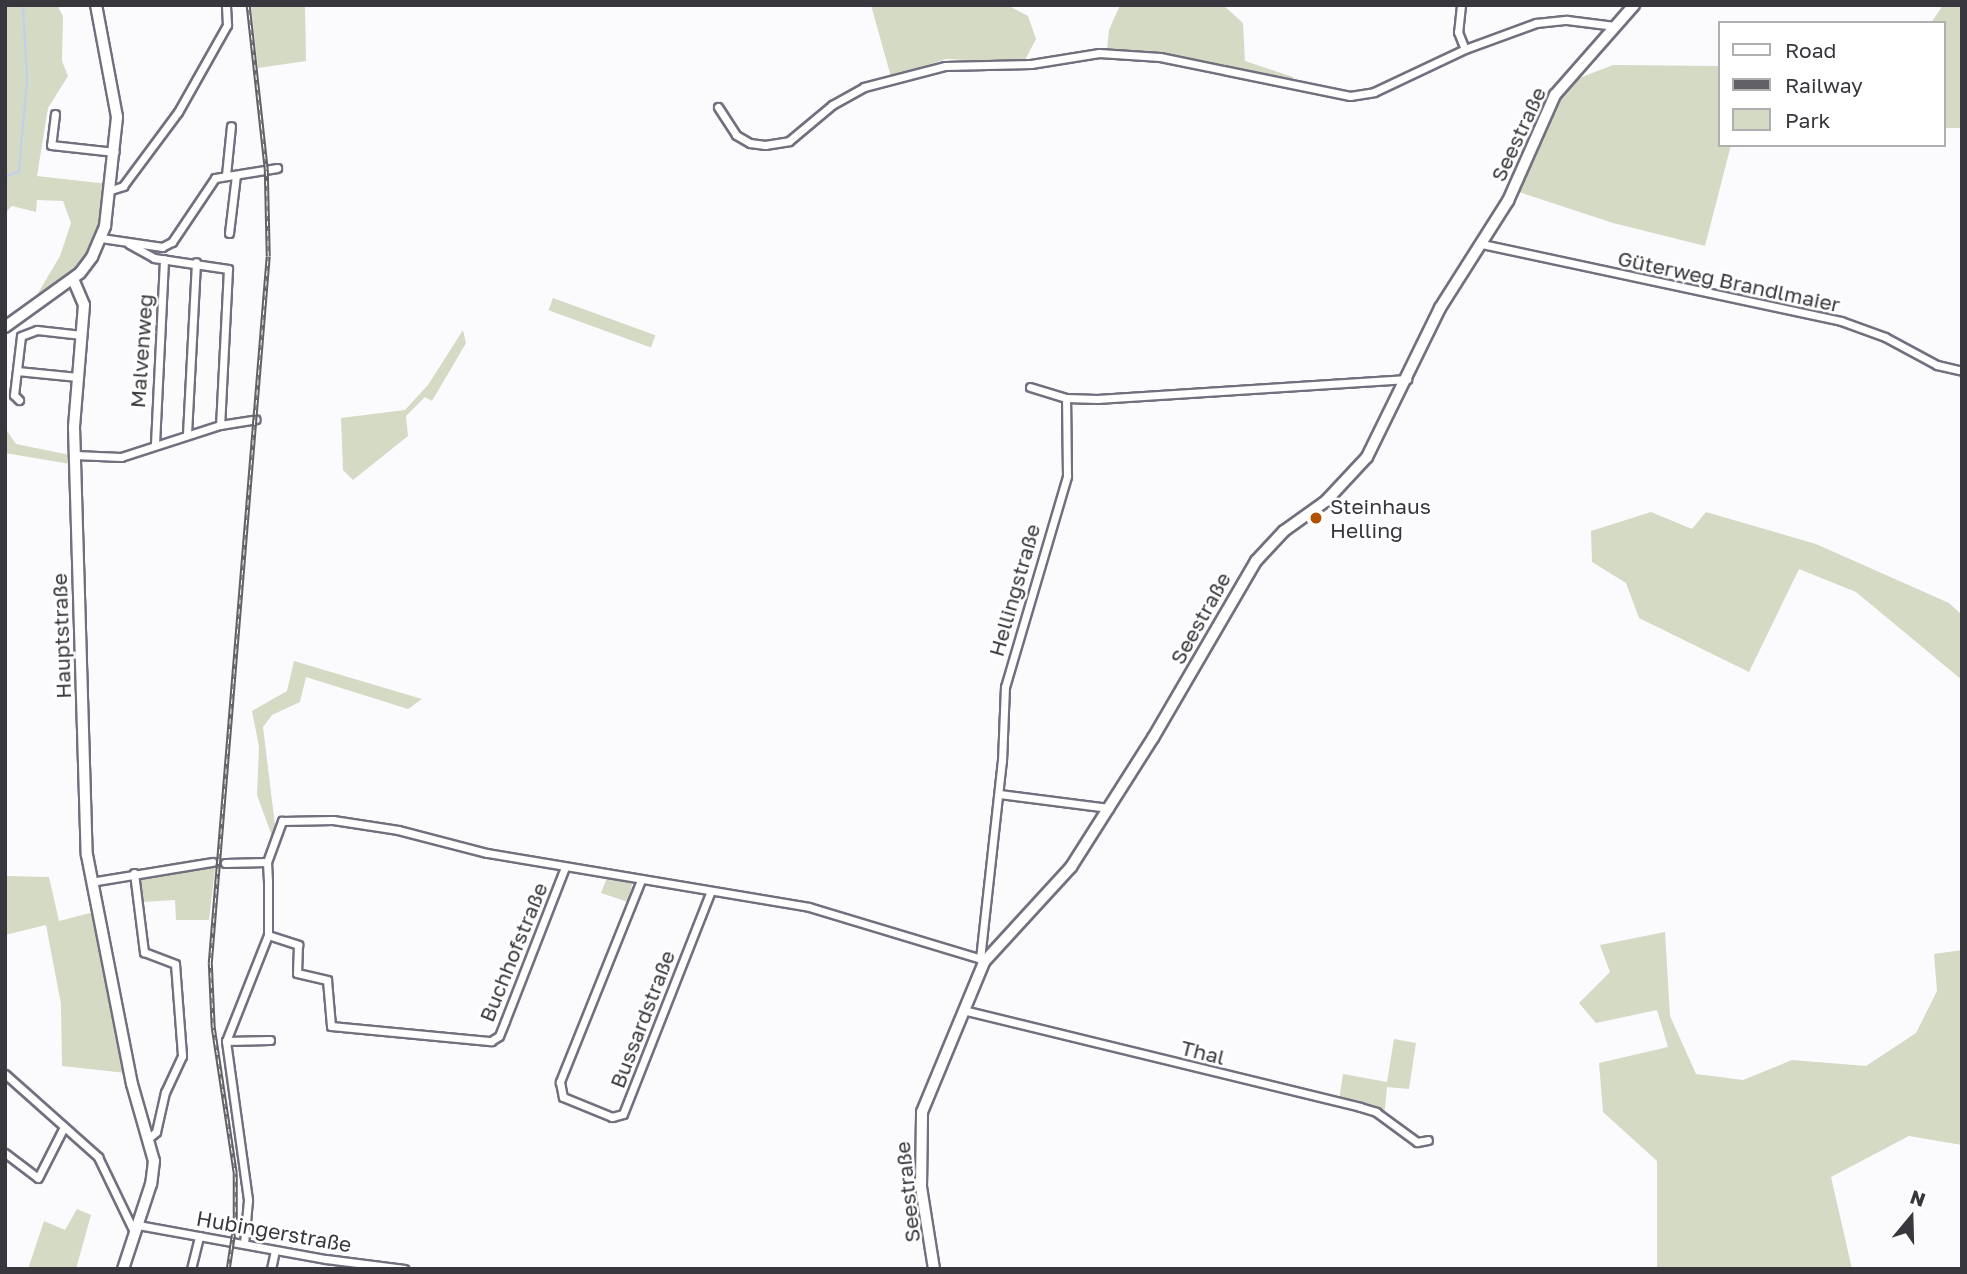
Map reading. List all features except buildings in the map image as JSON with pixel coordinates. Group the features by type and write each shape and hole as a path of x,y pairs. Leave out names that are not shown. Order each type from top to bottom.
{"street":[{"path":"5,327 73,279 92,257 101,238 111,190 116,107 96,5"},
{"path":"111,190 123,186 178,112 227,25 226,5"},
{"path":"1461,5 1457,22 1465,49"},
{"name":"Seestraße","path":"934,1269 921,1187 919,1133 930,1085 981,960 1056,886 1109,808 1256,561 1284,531 1326,500 1367,457 1440,308 1508,201 1555,95 1634,5"},
{"path":"718,107 736,135 765,145 789,141 832,105 864,88 945,66 1031,64 1124,53 1350,96 1374,92 1465,49 1536,23 1567,20 1615,26"},
{"path":"55,114 51,145 115,152"},
{"path":"226,175 231,126"},
{"path":"101,238 128,244 168,245 206,186 226,175 277,168"},
{"path":"229,233 236,175"},
{"path":"128,244 137,252 164,259 196,262 229,272 220,425"},
{"name":"Güterweg Brandlmaier","path":"1482,244 1841,321 1885,337 1937,365 1962,371"},
{"name":"Malvenweg","path":"155,444 164,259"},
{"path":"187,434 196,262"},
{"name":"Hauptstraße","path":"73,279 84,301 75,455 91,882 118,994 132,1084 150,1138 153,1172 123,1269"},
{"path":"19,400 15,395 23,334 37,330 82,335"},
{"path":"17,371 78,377"},
{"path":"1030,387 1066,398 1407,379"},
{"name":"Hellingstraße","path":"981,960 999,794 1005,687 1067,476 1066,398"},
{"path":"75,455 114,458 187,434 256,419"},
{"path":"999,794 1109,808"},
{"name":"Buchhofstraße","path":"244,1244 248,1200 226,1041 268,935 267,862 279,823 307,818 398,830 457,847 710,893 810,907 981,960"},
{"path":"91,882 212,862"},
{"path":"225,863 267,862"},
{"name":"Buchhofstraße","path":"268,935 298,945 297,973 327,980 328,1023 335,1028 491,1041 502,1028 565,867"},
{"path":"134,873 144,952 175,964 182,1056 166,1092 156,1132 150,1138"},
{"name":"Bussardstraße","path":"641,880 560,1082 563,1097 612,1116 623,1114 710,893"},
{"name":"Thal","path":"962,1009 1316,1100 1360,1107 1376,1112 1417,1142 1428,1140"},
{"path":"226,1041 270,1040"},
{"path":"5,1074 109,1172 127,1225 137,1229"},
{"path":"5,1153 38,1178 64,1127"},
{"name":"Hubingerstraße","path":"137,1229 199,1236 404,1269"},
{"path":"191,1269 199,1236"},
{"path":"271,1269 275,1250"}],"green space":[{"path":"5,5 57,5 63,16 62,61 68,76 48,108 37,176 108,184 103,223 91,254 72,276 34,300 60,256 71,223 63,201 37,200 36,212 12,206 5,213"},
{"path":"251,5 305,5 306,61 258,68"},
{"path":"871,5 1007,5 1028,16 1036,39 1024,62 946,59 891,77"},
{"path":"1120,5 1223,5 1243,23 1245,61 1293,77 1292,84 1156,53 1107,49 1109,30"},
{"path":"1943,5 1962,5 1962,128 1946,128 1946,21 1932,21"},
{"path":"1613,65 1718,66 1718,147 1730,147 1705,246 1613,223 1519,192 1550,113 1569,82"},
{"path":"553,298 655,335 651,347 549,310"},
{"path":"463,330 466,343 432,401 425,397 406,416 408,436 353,480 343,470 341,418 405,410 428,385"},
{"path":"5,428 16,444 70,455 70,464 5,453"},
{"path":"1651,512 1692,529 1706,512 1816,544 1949,603 1962,615 1962,680 1856,592 1799,569 1749,672 1639,618 1626,583 1592,562 1591,531"},
{"path":"294,661 422,699 408,709 306,677 300,702 272,715 263,727 275,825 272,836 257,795 259,747 252,711 287,691"},
{"path":"196,859 216,860 209,920 176,920 175,900 142,902 140,869"},
{"path":"608,875 633,880 628,902 601,893"},
{"path":"7,876 49,877 59,921 94,912 126,1073 62,1066 61,1004 46,925 5,935"},
{"path":"1665,932 1670,1016 1696,1074 1743,1080 1792,1060 1866,1066 1916,1033 1937,991 1934,954 1962,950 1962,1145 1909,1136 1831,1177 1852,1269 1657,1269 1657,1161 1603,1112 1599,1063 1668,1047 1657,1010 1596,1023 1579,1003 1610,972 1600,945"},
{"path":"1394,1039 1416,1043 1409,1089 1387,1087 1384,1119 1364,1109 1338,1107 1343,1074 1387,1082"},
{"path":"77,1209 91,1215 76,1269 28,1269 44,1221 65,1230"}],"waterway":[{"path":"5,177 19,171 27,82 23,5"}],"railway":[{"path":"228,1269 235,1222 235,1173 213,1028 210,963 268,256 266,169 248,5"}],"place":[{"name":"Steinhaus Helling","path":"1316,518"}]}
